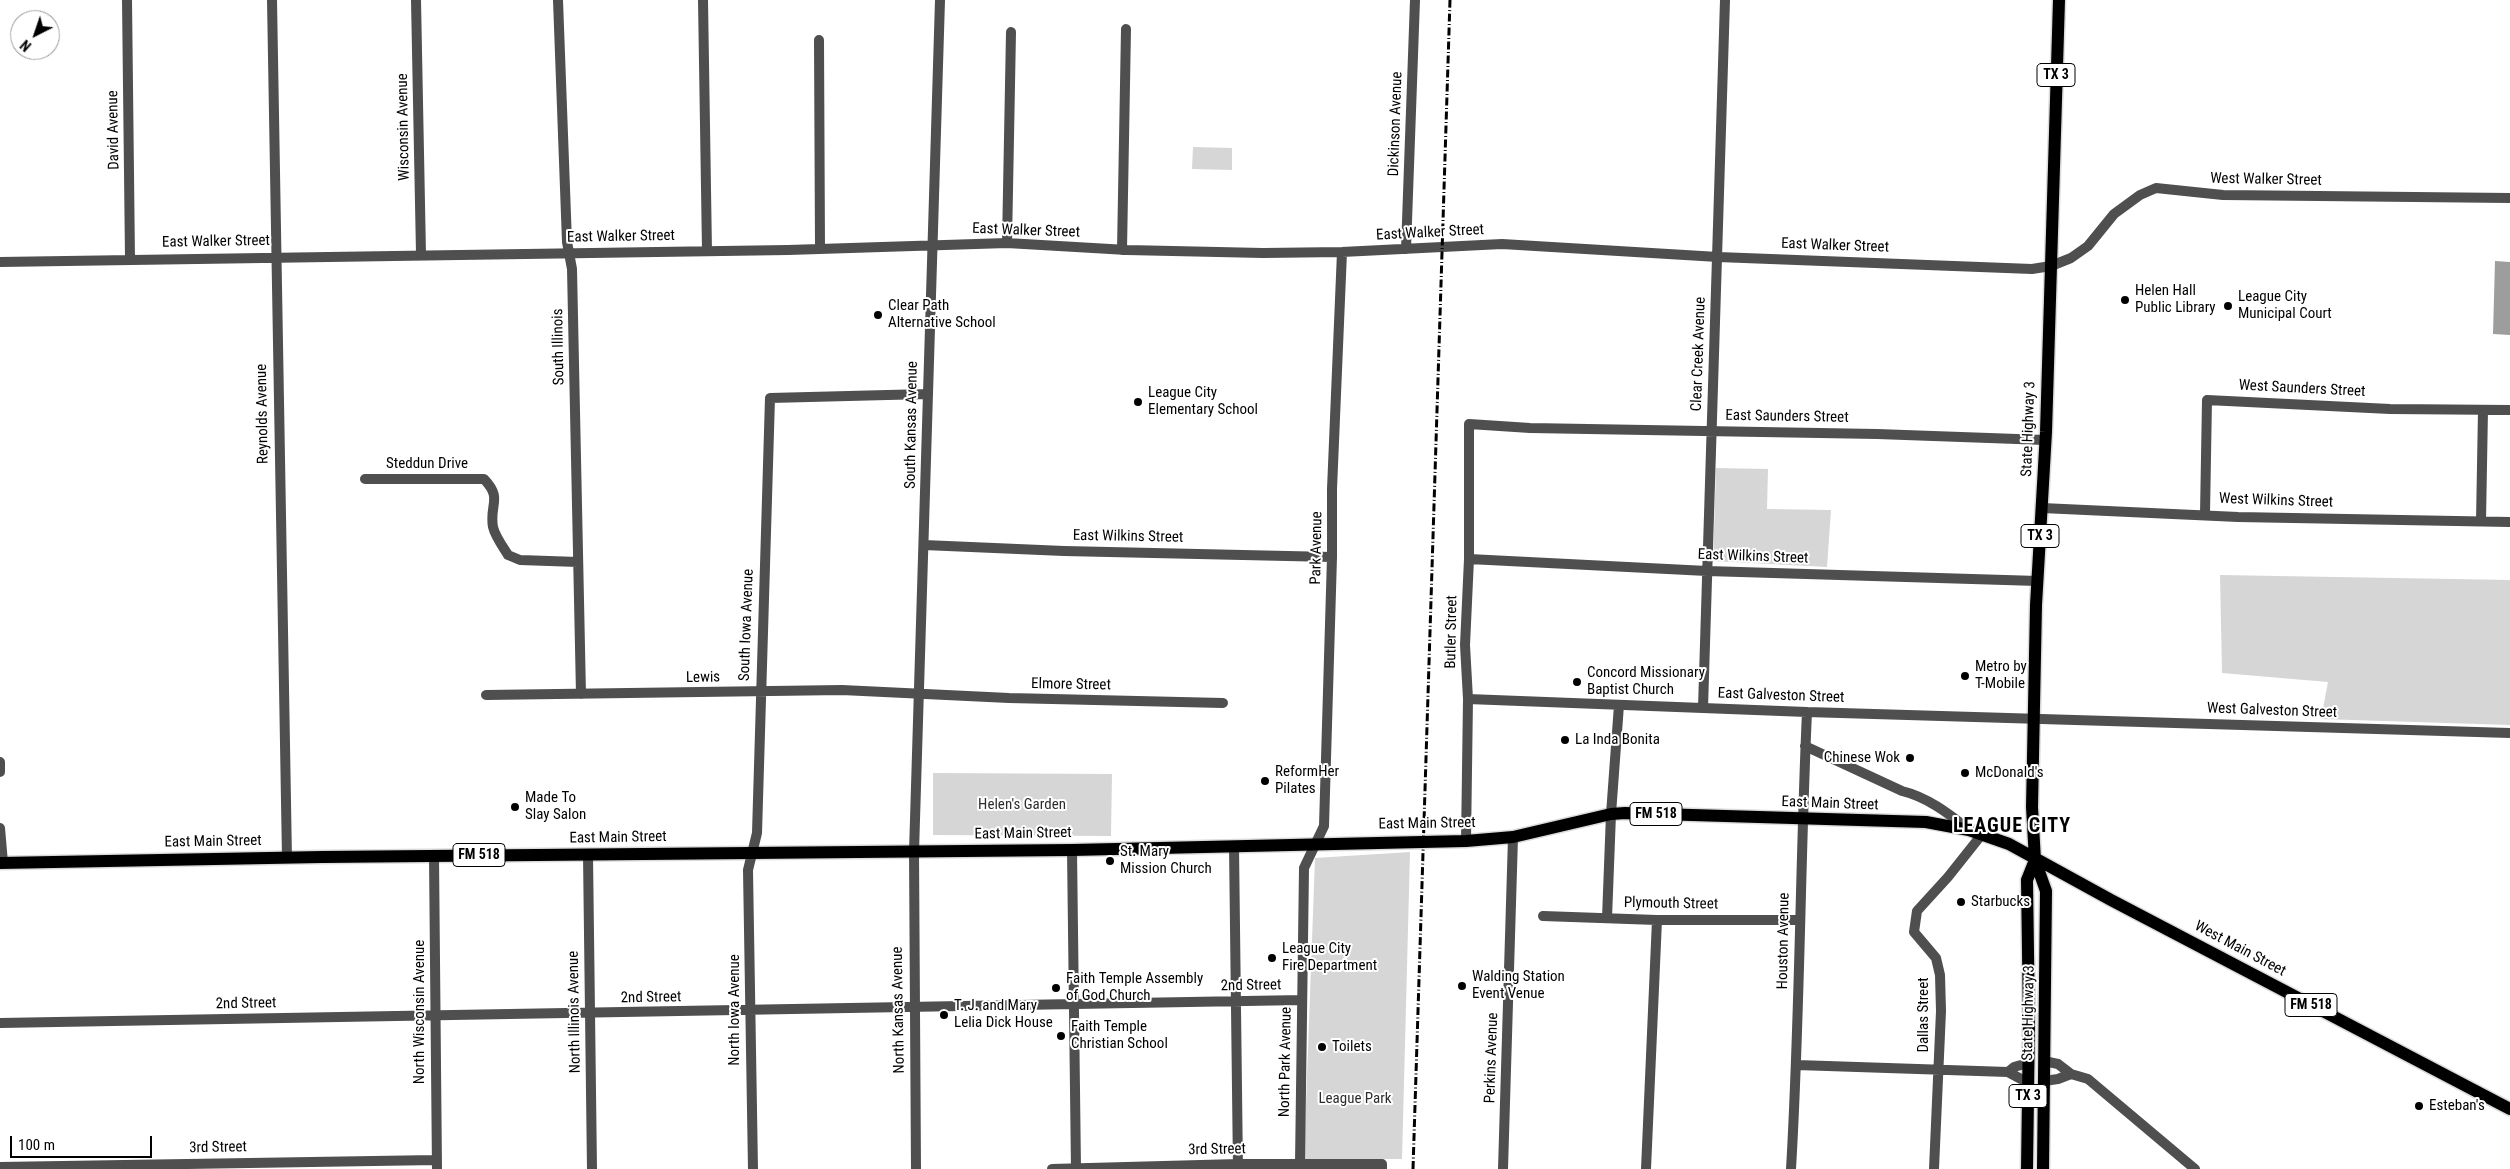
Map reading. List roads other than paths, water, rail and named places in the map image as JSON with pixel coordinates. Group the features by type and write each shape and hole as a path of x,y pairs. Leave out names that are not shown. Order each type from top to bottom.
{"main road":[{"name":"State Highway 3","path":"2043,1169 2046,891 2035,860 2032,806 2033,718 2045,440 2058,0"},
{"name":"East Main Street","path":"1,863 753,852 1072,850 1466,841 1513,837 1611,814 1926,822 1983,833 2009,844 2035,860"},
{"name":"State Highway 3","path":"2027,1169 2027,880 2035,860"},
{"name":"West Main Street","path":"2035,860 2510,1109"}],"street":[{"name":"David Avenue","path":"127,0 130,259"},
{"name":"Reynolds Avenue","path":"272,0 288,827 287,858"},
{"name":"Wisconsin Avenue","path":"416,0 421,254"},
{"name":"South Illinois","path":"558,0 567,242 570,252 581,694"},
{"path":"703,0 707,251"},
{"name":"South Kansas Avenue","path":"914,852 940,0"},
{"name":"Dickinson Avenue","path":"1406,249 1415,0"},
{"name":"Clear Creek Avenue","path":"1703,708 1725,0"},
{"path":"1122,250 1126,29"},
{"path":"1007,243 1011,32"},
{"path":"819,40 820,249"},
{"name":"West Walker Street","path":"2050,266 2070,258 2088,246 2114,214 2140,195 2156,188 2223,195 2510,198"},
{"name":"East Walker Street","path":"0,262 276,256 820,249 1007,243 1122,250 1342,252 1502,244 1718,257 2032,269 2050,266"},
{"name":"Park Avenue","path":"1316,843 1324,826 1332,557 1332,489 1342,252"},
{"name":"South Iowa Avenue","path":"753,852 757,833 770,398 927,394"},
{"name":"West Saunders Street","path":"2205,514 2207,400 2390,409 2510,410"},
{"path":"2481,521 2483,410"},
{"name":"East Saunders Street","path":"1469,424 1530,428 2045,440"},
{"name":"Butler Street","path":"1466,841 1468,699 1465,645 1469,559 1469,424"},
{"name":"Steddun Drive","path":"366,479 484,479 493,488 496,498 493,527 508,555 520,560 578,562"},
{"name":"West Wilkins Street","path":"2042,508 2238,516 2510,522"},
{"name":"East Wilkins Street","path":"924,545 1064,551 1332,557"},
{"name":"East Wilkins Street","path":"1469,559 1707,570 2038,581"},
{"name":"Lewis","path":"486,695 842,690 919,694"},
{"name":"Elmore Street","path":"919,694 1223,703"},
{"name":"East Galveston Street","path":"1468,699 1807,712 2033,718"},
{"path":"1607,918 1611,814 1619,705"},
{"name":"Houston Avenue","path":"1791,1169 1797,1065 1798,920 1807,712"},
{"name":"West Galveston Street","path":"2033,718 2510,734"},
{"path":"1805,746 1902,791 1915,794 1945,811 1969,830"},
{"path":"0,762 0,772"},
{"path":"0,828 1,863"},
{"name":"Dallas Street","path":"1934,1169 1940,975 1936,958 1914,932 1917,911 1948,877 1983,833"},
{"name":"Perkins Avenue","path":"1503,1169 1513,837"},
{"name":"North Park Avenue","path":"1300,1164 1304,868 1316,843"},
{"path":"1234,846 1234,1002 1238,1167"},
{"path":"1072,850 1076,1169"},
{"name":"North Iowa Avenue","path":"753,852 748,870 753,1169"},
{"name":"North Kansas Avenue","path":"914,852 916,1169"},
{"name":"North Illinois Avenue","path":"588,855 592,1169"},
{"name":"North Wisconsin Avenue","path":"434,856 434,1017 437,1165"},
{"name":"Plymouth Street","path":"1543,916 1657,920 1798,920"},
{"path":"1646,1169 1657,920"},
{"name":"2nd Street","path":"0,1023 751,1012 1302,1000"},
{"path":"2044,1061 2058,1064 2072,1074 2088,1079 2195,1169"},
{"path":"2008,1072 2028,1063"},
{"path":"1797,1065 2008,1072 2021,1079 2028,1080"},
{"path":"2044,1081 2072,1074"},
{"name":"3rd Street","path":"1052,1169 1238,1167 1300,1164 1382,1166"},
{"name":"3rd Street","path":"0,1167 437,1165"}],"railway":[{"path":"1413,1169 1450,0"}],"place":[{"name":"Helen Hall Public Library","path":"2125,300"},
{"name":"League City Municipal Court","path":"2228,306"},
{"name":"Clear Path Alternative School","path":"878,315"},
{"name":"League City Elementary School","path":"1138,402"},
{"name":"Metro by T-Mobile","path":"1965,676"},
{"name":"Concord Missionary Baptist Church","path":"1577,682"},
{"name":"La Inda Bonita","path":"1565,740"},
{"name":"Chinese Wok","path":"1910,758"},
{"name":"McDonald's","path":"1965,773"},
{"name":"ReformHer Pilates","path":"1265,781"},
{"name":"Made To Slay Salon","path":"515,807"},
{"name":"St. Mary Mission Church","path":"1110,861"},
{"name":"Starbucks","path":"1961,902"},
{"name":"League City Fire Department","path":"1272,958"},
{"name":"Walding Station Event Venue","path":"1462,986"},
{"name":"Faith Temple Assembly of God Church","path":"1056,988"},
{"name":"T. J. and Mary Lelia Dick House","path":"944,1015"},
{"name":"Faith Temple Christian School","path":"1061,1036"},
{"name":"Toilets","path":"1322,1047"},
{"name":"Esteban's","path":"2419,1106"}],"district":[{"name":"LEAGUE CITY","path":"2012,827"}],"park label":[{"name":"Helen's Garden","path":"1022,805"},
{"name":"League Park","path":"1355,1099"}]}
